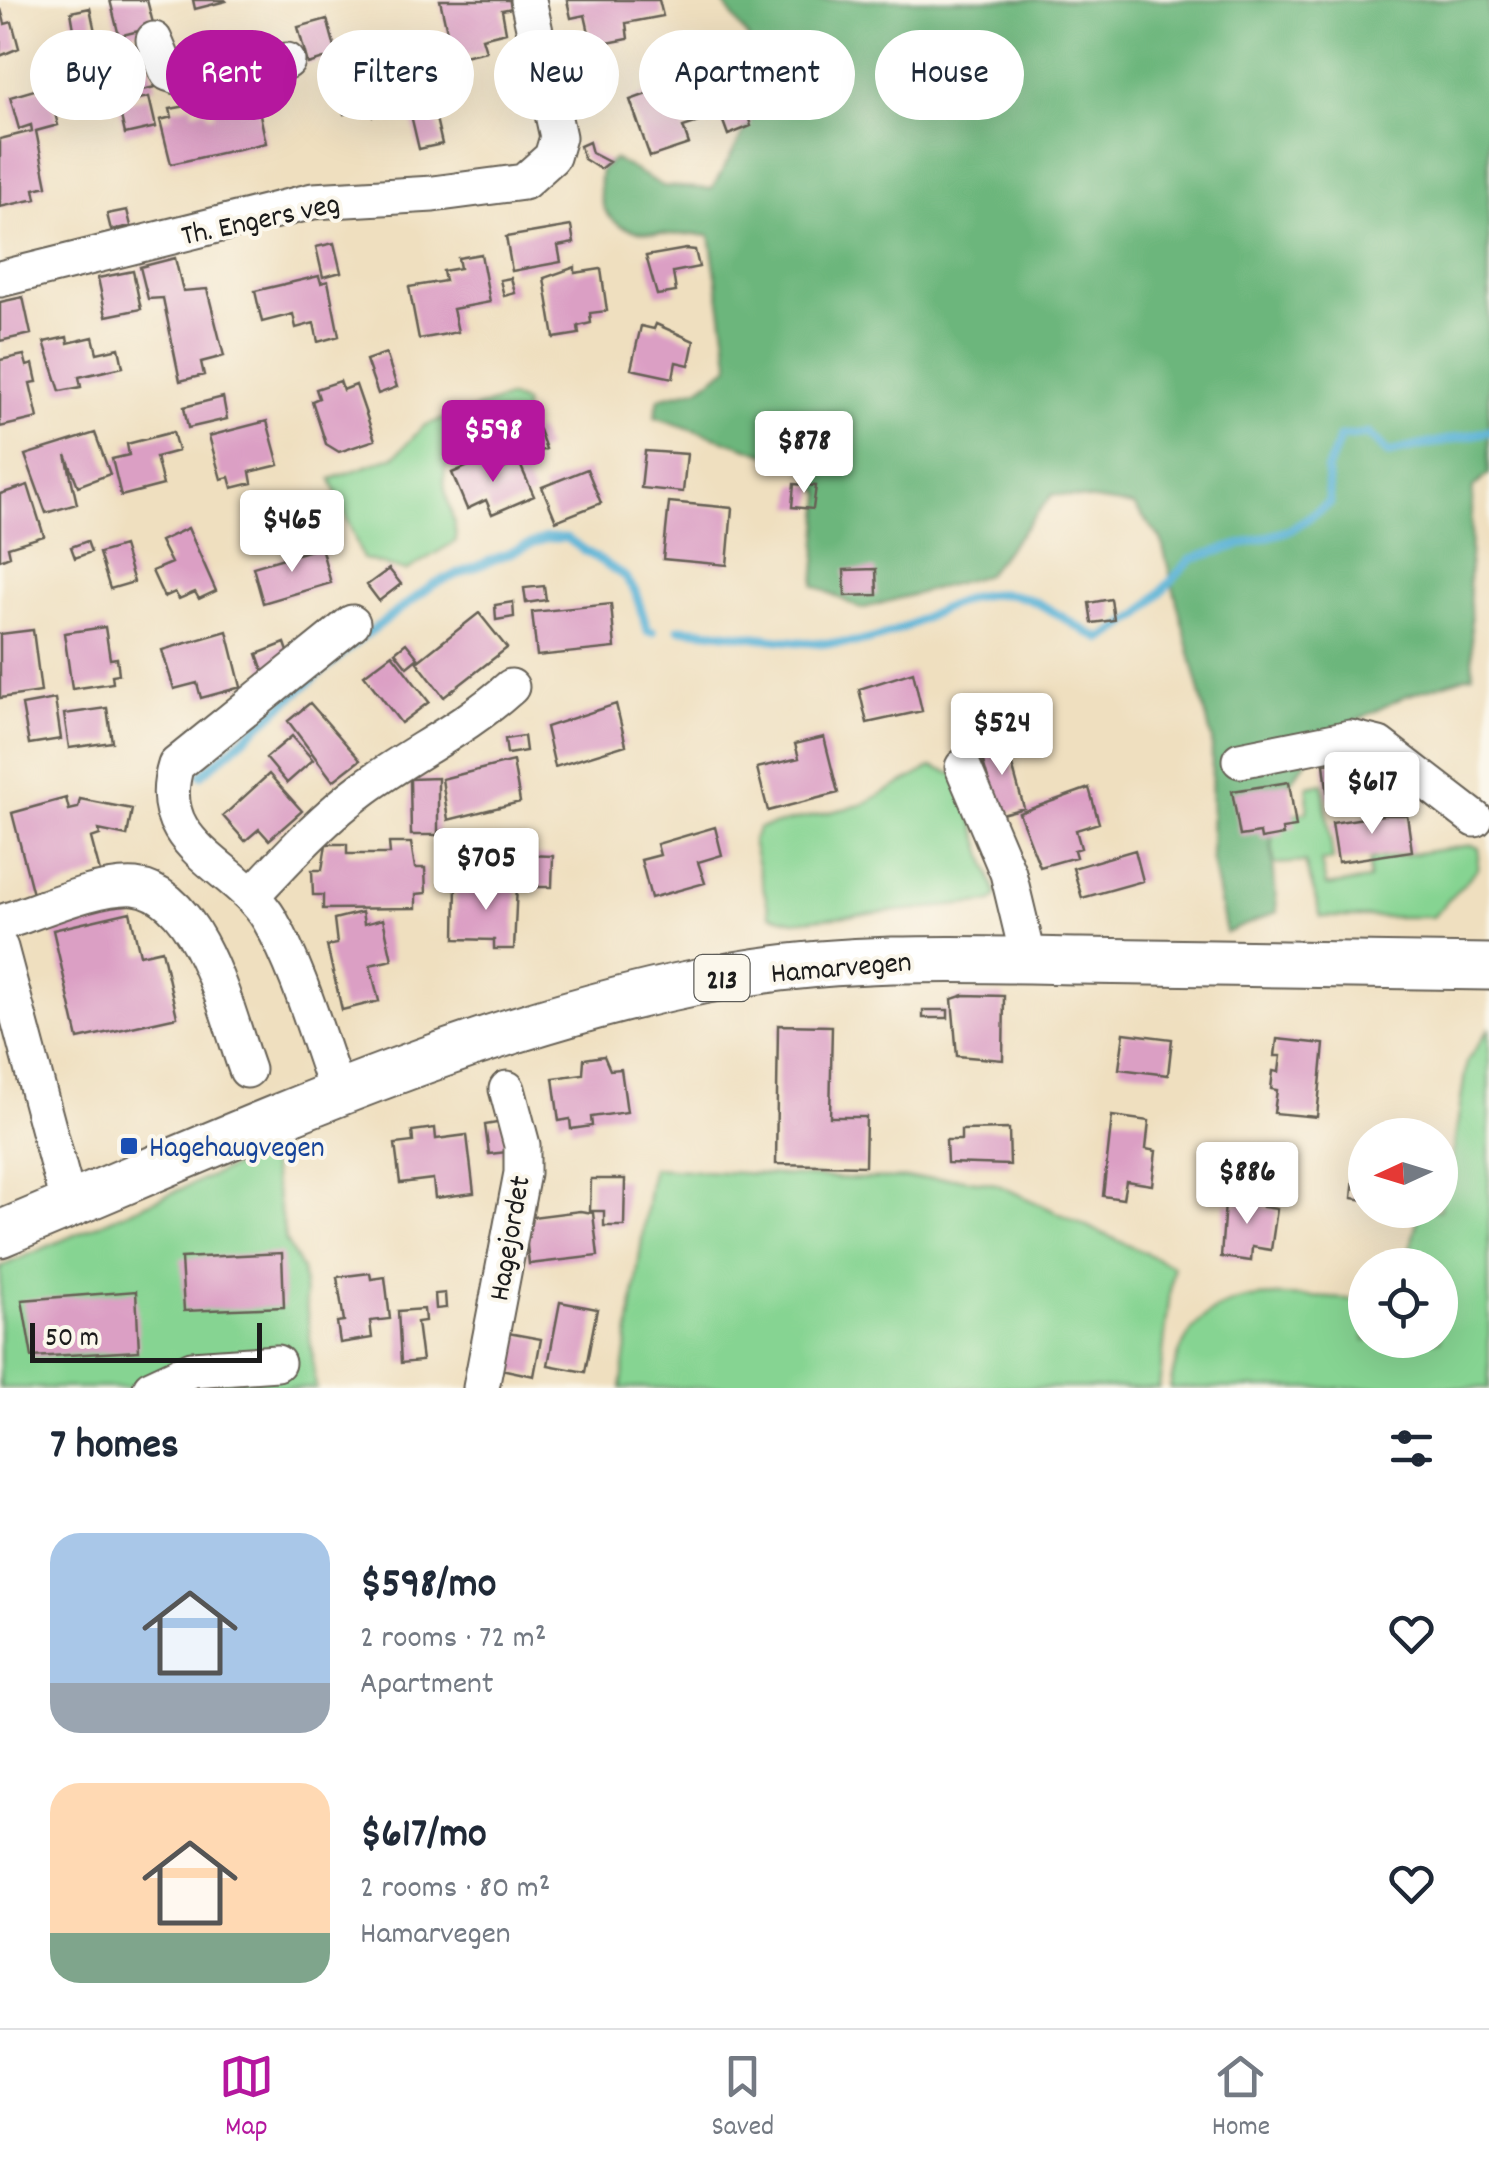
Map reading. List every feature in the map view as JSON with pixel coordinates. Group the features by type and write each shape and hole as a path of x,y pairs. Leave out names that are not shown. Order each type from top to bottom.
{"main road":[{"name":"Hamarvegen","path":"0,1234 338,1094 470,1044 574,1011 734,975 902,958 1489,967"}],"street":[{"name":"Th. Engers veg","path":"0,280 314,201 433,194 524,182 552,156 558,137 528,0"},
{"path":"154,40 166,68"},
{"path":"338,1094 271,922 251,896 212,866 178,822 170,794 176,765 352,624"},
{"path":"251,896 329,816 396,766 486,710 511,687"},
{"path":"1240,760 1350,738 1378,746 1475,819"},
{"path":"963,767 1008,873 1030,960"},
{"path":"0,923 110,889 133,887 165,897 192,927 247,1070"},
{"path":"0,948 69,1206"},
{"name":"Hagejordet","path":"481,1388 522,1173 522,1145 507,1088"},
{"path":"151,1388 192,1369 277,1363"}],"green space":[{"path":"721,0 1489,0 1489,474 1473,488 1469,583 1473,674 1406,696 1325,736 1269,811 1277,912 1226,933 1211,856 1212,740 1161,539 1134,506 1053,494 986,575 861,609 814,585 822,494 804,467 655,417 659,398 699,388 730,366 710,236 649,233 617,223 606,211 600,194 601,169 614,159 663,186 712,189 751,120 855,120 855,30 742,30"},
{"path":"508,398 524,403 518,430 486,452 446,466 444,484 456,541 406,571 363,559 331,479 395,456 425,425"},
{"path":"932,767 959,776 997,896 992,902 794,921 770,915 752,841 759,828 861,805"},
{"path":"1323,783 1333,860 1321,862 1326,886 1369,880 1370,860 1472,845 1479,848 1477,869 1433,917 1321,917 1305,862 1274,864 1270,817 1307,812 1308,786"},
{"path":"1489,1029 1489,1388 1170,1388 1180,1351 1196,1325 1217,1309 1270,1296 1348,1299 1348,1358 1458,1358 1458,1248 1410,1248 1415,1228 1458,1228 1458,1120 1467,1061"},
{"path":"269,1156 286,1241 302,1270 316,1388 0,1388 0,1267 255,1157"},
{"path":"652,1168 852,1179 957,1178 996,1184 1173,1266 1159,1388 621,1388"}],"building":[{"path":"110,0 147,0 154,27 118,30"},
{"path":"193,0 225,0 226,1 195,9"},
{"path":"440,0 516,0 517,7 502,10 506,30 494,30 494,35 482,38 486,51 474,54 474,30 447,30"},
{"path":"567,0 659,0 663,16 626,23 628,39 619,41 619,30 588,30 585,15 571,18"},
{"path":"90,8 95,30 74,30 71,12"},
{"path":"1,9 5,24 12,22 19,48 0,56"},
{"path":"327,19 330,30 317,30 317,61 308,64 298,27"},
{"path":"146,53 155,87 146,89"},
{"path":"30,91 30,120 57,120 58,125 36,131 47,186 34,189 36,199 0,207 0,139 32,131 31,125 19,129 10,97"},
{"path":"149,97 156,127 125,134 122,120 146,120"},
{"path":"639,97 639,120 705,120 683,127 689,144 650,157 630,100"},
{"path":"160,120 261,120 266,143 171,164"},
{"path":"412,120 436,120 442,144 419,149"},
{"path":"723,120 749,120 751,126 728,135"},
{"path":"589,142 592,153 609,162 600,169 584,159 580,146"},
{"path":"127,210 131,226 111,230 107,214"},
{"path":"571,226 574,243 558,246 561,262 512,271 506,237"},
{"path":"334,243 341,272 323,277 316,247"},
{"path":"695,250 699,267 673,272 676,292 657,295 646,256"},
{"path":"481,254 490,302 453,309 458,332 419,339 409,287 445,281 443,271 460,268 458,258"},
{"path":"175,258 183,291 207,289 224,356 201,362 204,375 180,381 163,298 148,299 140,267"},
{"path":"575,267 575,273 601,269 607,311 590,313 591,323 578,326 579,334 554,338 544,278"},
{"path":"133,271 141,309 106,316 98,278"},
{"path":"319,276 321,283 328,281 339,336 318,342 314,323 296,328 293,314 262,322 255,291"},
{"path":"511,278 515,293 504,296 500,280"},
{"path":"23,297 31,334 0,341 0,302"},
{"path":"656,324 694,341 689,365 676,362 673,378 631,369 641,326 654,329"},
{"path":"67,337 68,343 93,337 97,353 119,348 123,367 79,377 81,387 60,391 44,342"},
{"path":"386,353 397,387 378,394 366,360"},
{"path":"24,355 27,366 33,364 37,382 30,383 38,418 0,427 0,360"},
{"path":"340,381 343,390 356,385 375,440 339,452 326,444 312,401 319,398 316,389"},
{"path":"223,397 227,419 188,428 184,407"},
{"path":"267,421 279,465 250,472 252,483 232,488 229,477 221,479 209,436"},
{"path":"539,430 546,449 523,458 516,439"},
{"path":"173,432 178,451 156,457 163,485 121,496 112,459 129,455 127,444"},
{"path":"95,433 110,474 78,486 66,455 77,504 46,513 25,455"},
{"path":"645,451 687,454 683,492 641,488"},
{"path":"494,455 500,470 519,462 534,496 492,514 486,500 467,509 452,473"},
{"path":"587,469 601,503 556,521 542,487"},
{"path":"794,484 816,486 813,509 792,507"},
{"path":"28,485 44,536 8,547 10,556 0,560 0,494"},
{"path":"669,502 732,508 727,565 663,559"},
{"path":"188,528 216,591 199,599 195,592 179,599 175,592 164,597 152,571 171,563 160,541"},
{"path":"87,541 91,552 75,558 71,547"},
{"path":"123,546 134,582 110,589 99,553"},
{"path":"321,547 331,583 263,603 253,567"},
{"path":"389,569 401,584 379,601 367,585"},
{"path":"876,569 877,595 845,596 844,570"},
{"path":"544,586 546,600 526,603 524,588"},
{"path":"1111,599 1114,620 1092,623 1089,603"},
{"path":"513,602 514,617 496,620 495,605"},
{"path":"611,604 615,648 537,656 532,612"},
{"path":"479,613 507,648 444,697 417,662"},
{"path":"105,627 110,659 117,658 119,674 112,675 113,683 72,689 64,633"},
{"path":"33,630 41,692 0,698 0,634"},
{"path":"227,631 241,687 201,698 197,683 174,689 162,650"},
{"path":"285,643 292,663 264,674 257,654"},
{"path":"406,643 418,658 407,667 395,652"},
{"path":"392,654 429,702 401,723 364,675"},
{"path":"913,672 922,711 867,723 859,689"},
{"path":"55,699 61,739 29,744 22,705"},
{"path":"310,703 360,760 333,781 288,721"},
{"path":"616,704 626,745 555,767 546,727"},
{"path":"107,708 112,742 69,748 64,714"},
{"path":"292,736 313,760 287,783 266,758"},
{"path":"524,736 526,751 507,754 505,739"},
{"path":"824,737 838,793 768,811 757,768 799,758 795,744"},
{"path":"1005,740 1024,808 998,815 979,747"},
{"path":"1363,759 1367,793 1328,798 1324,764"},
{"path":"513,761 520,802 448,820 442,779"},
{"path":"269,774 302,811 269,840 259,829 245,841 223,816"},
{"path":"438,778 438,835 411,835 410,779"},
{"path":"1289,782 1296,827 1282,829 1283,835 1261,839 1260,833 1240,836 1232,791"},
{"path":"1089,788 1099,823 1076,830 1081,848 1074,850 1076,857 1040,867 1019,813"},
{"path":"66,798 69,810 78,808 80,799 132,809 127,836 99,830 100,835 91,838 100,872 34,898 12,813"},
{"path":"1407,815 1412,851 1338,862 1332,823"},
{"path":"715,827 722,855 698,862 705,883 651,898 641,860 660,855 657,844"},
{"path":"389,843 411,843 415,868 425,868 426,893 416,894 416,908 323,909 323,895 313,895 312,870 322,870 326,844 347,844 347,854 390,854"},
{"path":"1135,850 1143,881 1082,898 1073,868"},
{"path":"525,855 553,856 552,887 524,887"},
{"path":"456,883 517,885 514,949 494,949 494,940 455,939"},
{"path":"130,912 140,955 162,950 177,1017 78,1039 53,930"},
{"path":"362,912 364,924 383,919 392,960 370,965 379,1001 342,1010 327,946 337,944 334,919"},
{"path":"964,995 1004,996 1003,1060 957,1056 952,999"},
{"path":"923,1010 948,1010 948,1018 923,1018"},
{"path":"778,1025 832,1026 830,1117 866,1117 865,1166 776,1164"},
{"path":"1124,1033 1172,1039 1168,1075 1119,1069"},
{"path":"1277,1039 1324,1044 1317,1117 1274,1113 1277,1090 1271,1089 1273,1071 1279,1072 1281,1056 1275,1056"},
{"path":"604,1056 610,1070 621,1069 627,1112 591,1117 592,1126 571,1129 570,1119 559,1121 553,1078 583,1074 584,1059"},
{"path":"1112,1116 1149,1121 1146,1149 1156,1151 1152,1185 1126,1181 1123,1199 1103,1196"},
{"path":"503,1122 507,1152 489,1154 485,1125"},
{"path":"435,1128 436,1139 467,1135 474,1193 435,1198 433,1179 400,1183 395,1144 413,1142 412,1131"},
{"path":"1009,1129 1010,1165 947,1163 946,1140 961,1140 961,1130"},
{"path":"591,1179 625,1179 624,1226 604,1226 604,1211 590,1211"},
{"path":"1241,1191 1265,1194 1263,1207 1277,1209 1271,1250 1252,1247 1251,1261 1221,1257 1225,1203 1239,1205"},
{"path":"593,1213 598,1256 529,1264 524,1218"},
{"path":"282,1253 284,1307 184,1311 181,1258"},
{"path":"370,1273 371,1279 385,1277 390,1319 370,1321 372,1338 340,1343 337,1322 344,1321 337,1277"},
{"path":"136,1291 139,1351 32,1357 22,1300"},
{"path":"445,1293 446,1308 436,1309 435,1294"},
{"path":"560,1302 597,1309 585,1372 548,1365"},
{"path":"424,1309 425,1321 417,1322 422,1361 401,1363 398,1311"},
{"path":"508,1333 541,1339 534,1376 501,1369"}],"waterway":[{"path":"679,629 813,643 855,642 899,630 961,601 1004,594 1038,603 1102,639 1140,615 1191,559 1290,530 1330,503 1327,471 1340,437 1368,434 1388,453 1489,431"},
{"path":"201,775 355,643 434,584 546,538 566,538 624,576 635,591 648,631 653,632"}],"place":[{"name":"Hagehaugvegen","path":"129,1146"}]}
